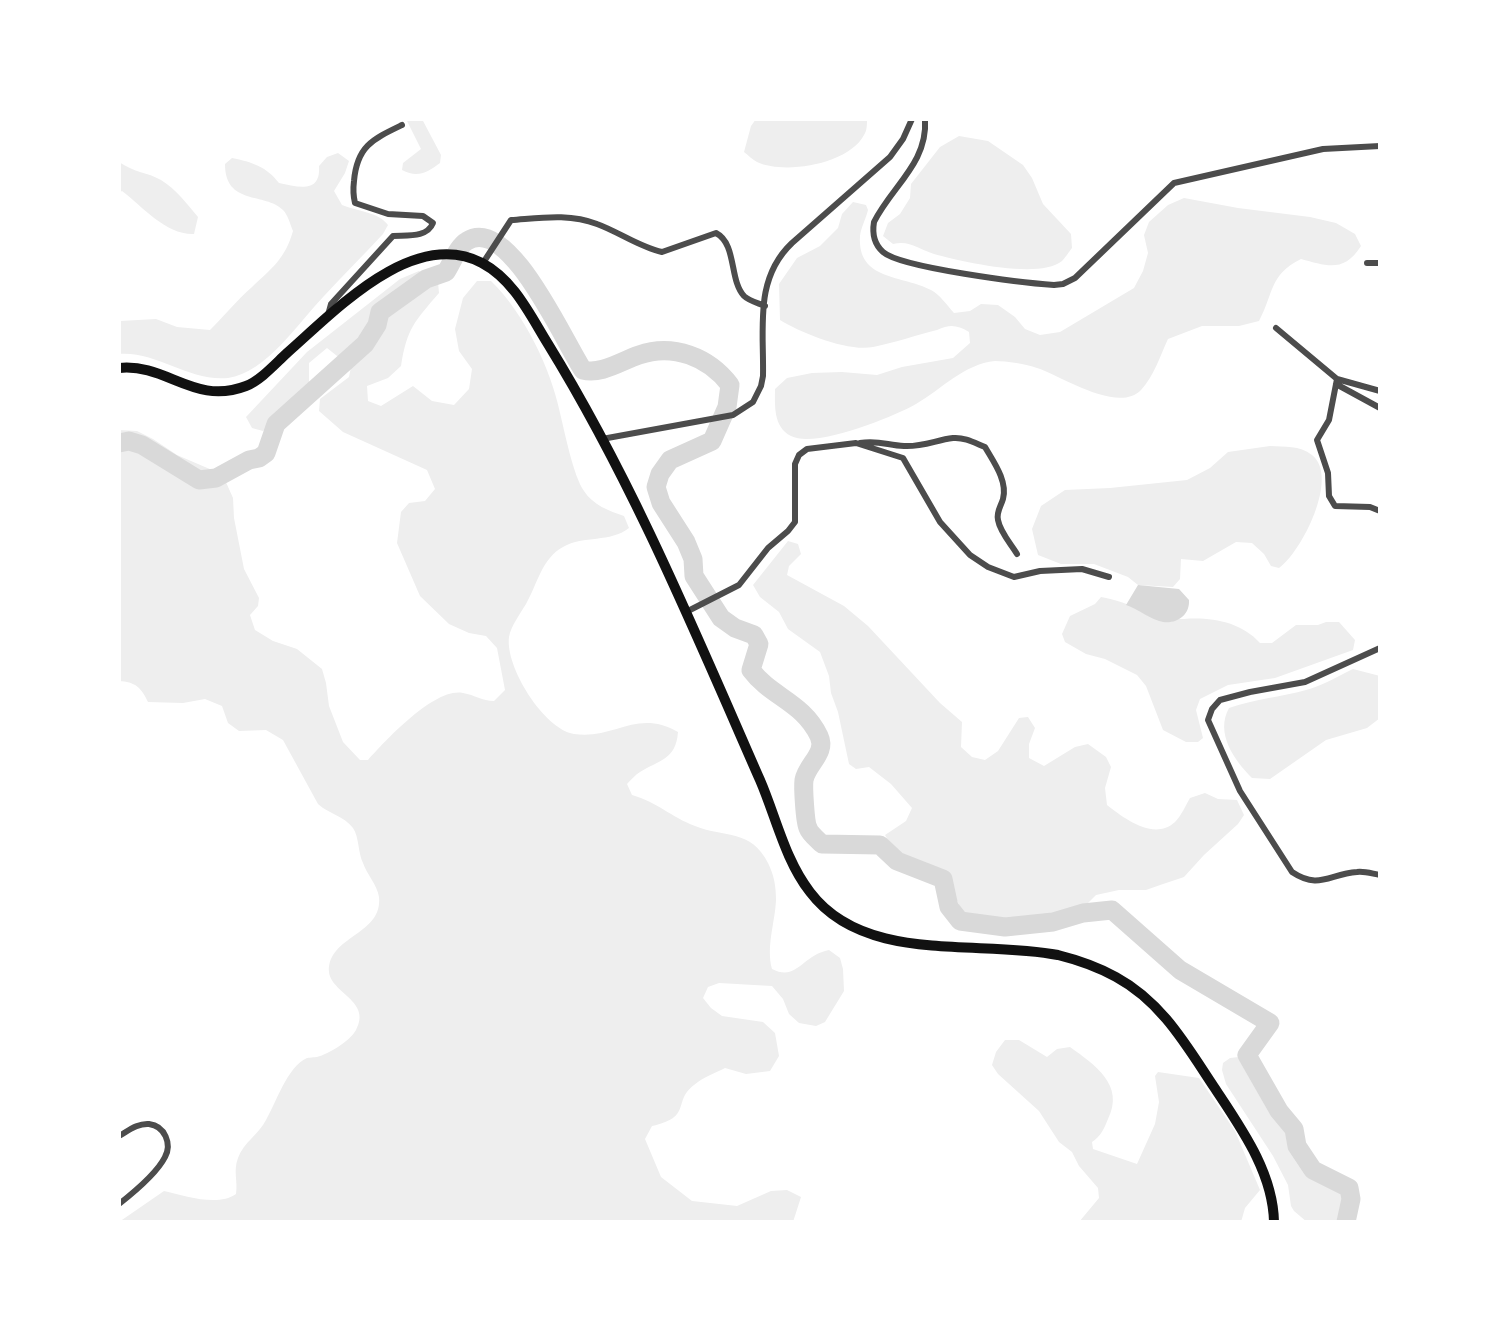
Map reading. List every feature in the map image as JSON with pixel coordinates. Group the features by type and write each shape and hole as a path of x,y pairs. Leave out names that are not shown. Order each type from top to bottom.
{"main road":[{"path":"119,368 149,370 198,390 230,391 252,384 328,317 391,270 412,259 446,253 483,263 498,274 520,298 581,398 602,439 686,612 764,788 786,847 801,878 821,905 846,925 860,932 890,940 1056,955 1089,964 1119,979 1147,999 1172,1024 1240,1127 1269,1185 1274,1222"}],"street":[{"path":"602,439 733,415 753,402 761,386 764,291 780,254 890,157 903,139 912,119"},
{"path":"925,119 925,142 918,158 879,211 874,222 873,232 882,251 900,261 1054,285 1075,278 1174,183 1323,149 1380,146"},
{"path":"328,317 331,304 393,236 425,233 431,229 433,223 423,216 388,214 355,203 355,167 360,153 379,136 402,125"},
{"path":"483,263 511,220 556,216 579,219 605,227 662,252 716,233 725,242 742,294 765,306"},
{"path":"1367,263 1380,263"},
{"path":"1276,328 1336,382 1380,408"},
{"path":"1336,382 1380,391"},
{"path":"1336,382 1329,420 1317,440 1328,474 1329,496 1335,506 1370,508 1380,512"},
{"path":"686,612 739,585 768,548 788,531 795,522 795,464 799,455 807,449 818,447 875,440 902,446 925,446 953,438 965,439 985,447 1003,485 1004,497 997,517 998,524 1017,554"},
{"path":"858,444 903,458 940,522 970,555 988,567 1014,577 1040,571 1082,569 1109,577"},
{"path":"1380,648 1306,682 1220,700 1212,709 1208,720 1240,791 1292,872 1303,880 1315,882 1359,872 1380,876"},
{"path":"119,1136 141,1125 150,1124 164,1132 168,1140 165,1158 119,1204"}],"shaded area":[{"path":"406,119 422,119 441,155 440,163 422,173 412,174 402,170 403,163 421,149"},
{"path":"756,119 867,119 867,123 864,135 845,153 815,164 783,167 757,162 744,152 751,126"},
{"path":"959,136 988,141 1023,165 1043,204 1071,234 1072,248 1062,261 1036,269 999,267 934,254 909,244 893,244 883,236 888,223 900,214 910,198 911,184 940,147"},
{"path":"338,153 349,161 334,191 342,205 373,215 388,225 383,234 268,357 242,374 214,378 200,376 147,357 119,354 119,318 120,321 156,319 177,327 210,330 272,268 286,249 293,231 285,212 266,201 239,192 227,177 225,164 232,158 246,161 264,169 279,183 307,186 316,181 319,166 327,157"},
{"path":"119,162 161,180 176,192 198,217 194,234 164,225 122,191 119,193"},
{"path":"1184,198 1336,223 1355,234 1361,246 1355,255 1341,264 1327,265 1301,259 1291,265 1278,278 1259,321 1239,326 1202,326 1168,339 1150,379 1141,390 1131,396 1105,396 1033,367 995,361 963,372 905,410 854,430 802,439 791,436 781,427 776,415 775,389 787,378 812,373 842,372 877,375 902,367 953,358 970,343 969,332 950,326 873,347 851,347 812,336 780,320 779,284 797,258 820,246 838,228 842,214 853,202 866,205 868,210 860,236 861,251 874,269 931,290 954,313 970,311 981,304 998,305 1015,317 1025,329 1040,335 1060,332 1134,288 1148,253 1144,235 1149,222 1168,205"},
{"path":"419,271 438,282 439,293 413,326 406,342 401,366 388,378 367,386 368,401 381,406 413,386 432,401 454,405 469,389 472,369 459,351 455,329 463,298 477,281 491,281 525,325 543,360 556,396 580,484 597,504 624,516 629,528 614,536 571,543 556,552 545,565 509,637 513,664 529,695 551,721 562,730 574,734 588,735 650,723 678,732 677,741 670,754 638,773 627,784 632,795 695,826 736,836 754,845 761,852 772,872 776,890 770,952 772,969 781,972 794,970 812,957 829,950 840,958 844,991 825,1022 816,1026 799,1023 789,1014 783,999 772,986 719,983 708,987 703,998 722,1016 763,1022 775,1033 779,1056 770,1071 746,1074 725,1068 701,1080 688,1091 678,1114 652,1126 645,1139 661,1177 692,1201 737,1206 771,1191 787,1190 801,1197 793,1222 119,1222 164,1191 211,1200 229,1198 236,1194 236,1167 240,1153 263,1125 294,1069 307,1058 317,1057 339,1046 356,1030 360,1020 359,1012 355,1004 331,979 331,960 345,942 373,920 378,910 379,897 361,859 353,828 318,804 283,740 266,730 239,731 228,723 222,706 205,699 183,703 148,702 137,686 119,681 119,430 137,431 177,455 212,470 225,480 233,498 244,569 259,598 258,606 250,615 255,630 273,641 297,649 322,669 329,706 343,742 360,760 368,760 412,717 439,698 452,693 463,693 494,701 505,690 497,648 486,636 469,633 449,624 420,596 397,543 401,512 409,503 425,501 435,489 427,470 343,432 319,411 320,399 349,377 351,367 327,348 309,363 309,384 269,426 263,431 252,428 246,417 307,352 400,279"},
{"path":"1270,446 1297,448 1312,455 1320,466 1322,480 1320,496 1306,531 1288,560 1279,568 1271,566 1264,554 1252,543 1236,542 1203,561 1181,559 1180,579 1173,587 1138,585 1128,577 1094,564 1061,564 1038,555 1032,529 1041,506 1065,490 1187,480 1210,468 1228,452"},
{"path":"788,541 798,544 801,554 789,566 787,575 844,606 868,626 940,703 962,722 961,747 972,757 985,760 998,751 1019,718 1028,717 1035,728 1029,744 1029,758 1044,766 1075,747 1088,744 1106,757 1111,767 1105,788 1107,805 1140,826 1149,829 1167,827 1177,820 1190,798 1205,793 1218,799 1237,800 1244,815 1184,877 1146,890 1119,890 1096,895 1086,905 1053,915 1007,922 988,921 962,912 945,873 903,855 890,843 885,835 906,821 912,808 891,784 869,767 856,769 849,764 829,676 820,652 788,629 779,612 760,597 753,585"},
{"path":"1138,585 1179,589 1189,600 1185,614 1178,620 1163,622 1126,605"},
{"path":"1101,597 1128,604 1156,618 1225,622 1244,630 1260,643 1272,643 1296,625 1318,625 1326,622 1339,622 1355,640 1353,650 1275,678 1228,685 1200,699 1196,710 1203,738 1198,742 1186,742 1163,730 1146,686 1137,675 1105,659 1086,654 1065,642 1062,634 1070,616 1095,604"},
{"path":"1353,669 1380,676 1380,718 1367,728 1326,740 1270,779 1252,778 1233,755 1225,736 1225,717 1229,708 1312,688"},
{"path":"1005,1040 1019,1040 1047,1057 1057,1049 1070,1047 1089,1061 1105,1077 1113,1096 1107,1123 1092,1142 1093,1149 1137,1164 1155,1124 1159,1102 1155,1076 1158,1072 1199,1078 1235,1131 1260,1190 1245,1208 1241,1222 1079,1222 1099,1198 1098,1188 1079,1166 1072,1152 1059,1142 1039,1111 998,1074 992,1065 996,1052"},
{"path":"1239,1057 1247,1062 1291,1130 1296,1146 1312,1172 1347,1189 1349,1199 1344,1222 1307,1222 1294,1211 1288,1185 1273,1156 1226,1084 1223,1063 1230,1058"}],"waterway":[{"path":"119,443 129,441 142,445 199,480 216,478 249,460 259,458 266,453 276,424 365,344 377,325 380,312 426,279 446,272 464,243 483,238 500,246 517,263 534,286 583,370 597,371 652,352 677,352 701,360 730,385 727,407 712,441 670,460 660,474 656,487 661,503 686,542 693,559 694,576 721,618 735,628 754,635 759,644 751,670 768,687 796,707 819,736 819,753 804,780 806,819 810,832 822,844 880,845 897,861 943,879 949,907 960,921 1005,927 1053,922 1083,913 1112,910 1180,970 1270,1023 1247,1055 1279,1111 1294,1129 1297,1146 1313,1170 1349,1188 1351,1199 1346,1222"}]}
